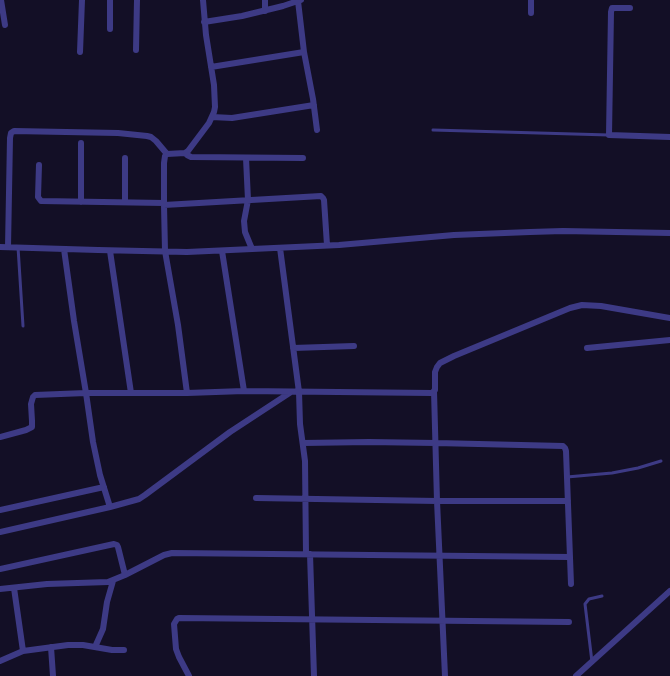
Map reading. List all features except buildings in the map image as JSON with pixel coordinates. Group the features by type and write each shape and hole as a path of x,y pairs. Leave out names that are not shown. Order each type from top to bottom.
{"street":[{"path":"1,0 5,25"},
{"path":"80,52 82,0"},
{"path":"110,0 110,29"},
{"path":"136,50 137,0"},
{"path":"167,154 185,153 191,148 212,117 215,107 204,22 203,0"},
{"path":"265,0 265,11"},
{"path":"204,22 265,11 299,0 304,52 317,130"},
{"path":"531,0 531,13"},
{"path":"630,8 612,8 611,12 608,136 670,137"},
{"path":"211,67 304,52"},
{"path":"212,117 232,118 314,105"},
{"path":"8,247 10,138 11,133 14,131 118,133 147,136 156,141 167,154"},
{"path":"81,143 81,202"},
{"path":"185,153 191,157 246,160 303,158"},
{"path":"167,154 165,156 164,163 165,252 178,325 187,393"},
{"path":"124,202 125,158"},
{"path":"246,160 248,200 244,217 244,226 252,249"},
{"path":"39,165 38,197 39,200 44,202 124,202 164,204 318,196 323,198 326,245"},
{"path":"0,247 165,252 222,251 454,235 563,231 670,233"},
{"path":"280,248 299,392 300,424 304,461 314,676"},
{"path":"64,249 93,442 110,507"},
{"path":"110,250 131,393"},
{"path":"222,251 244,391"},
{"path":"445,676 439,556 434,392 435,372 437,367 440,363 454,356 570,308 582,305 601,306 670,318"},
{"path":"587,348 670,340"},
{"path":"293,348 354,346"},
{"path":"0,437 32,427 30,404 32,397 35,395 244,391 434,392"},
{"path":"0,532 135,500 145,495 230,432 291,392"},
{"path":"303,443 369,442 563,446 566,451 571,584"},
{"path":"0,510 104,487"},
{"path":"256,498 437,502 568,501"},
{"path":"0,569 114,544 118,547 125,575"},
{"path":"0,589 47,584 103,583 113,581 164,555 172,553 570,557"},
{"path":"95,647 103,629 107,602 113,581"},
{"path":"14,588 23,651"},
{"path":"576,676 670,591"},
{"path":"189,676 176,649 174,628 175,621 177,619 569,622"},
{"path":"0,661 23,651 51,647 77,645 112,650 124,650"},
{"path":"51,647 53,676"}],"lane":[{"path":"433,130 608,136"},
{"path":"18,247 23,326"},
{"path":"567,477 617,472 638,468 661,461"},
{"path":"592,662 585,604 588,600 602,596"}]}
